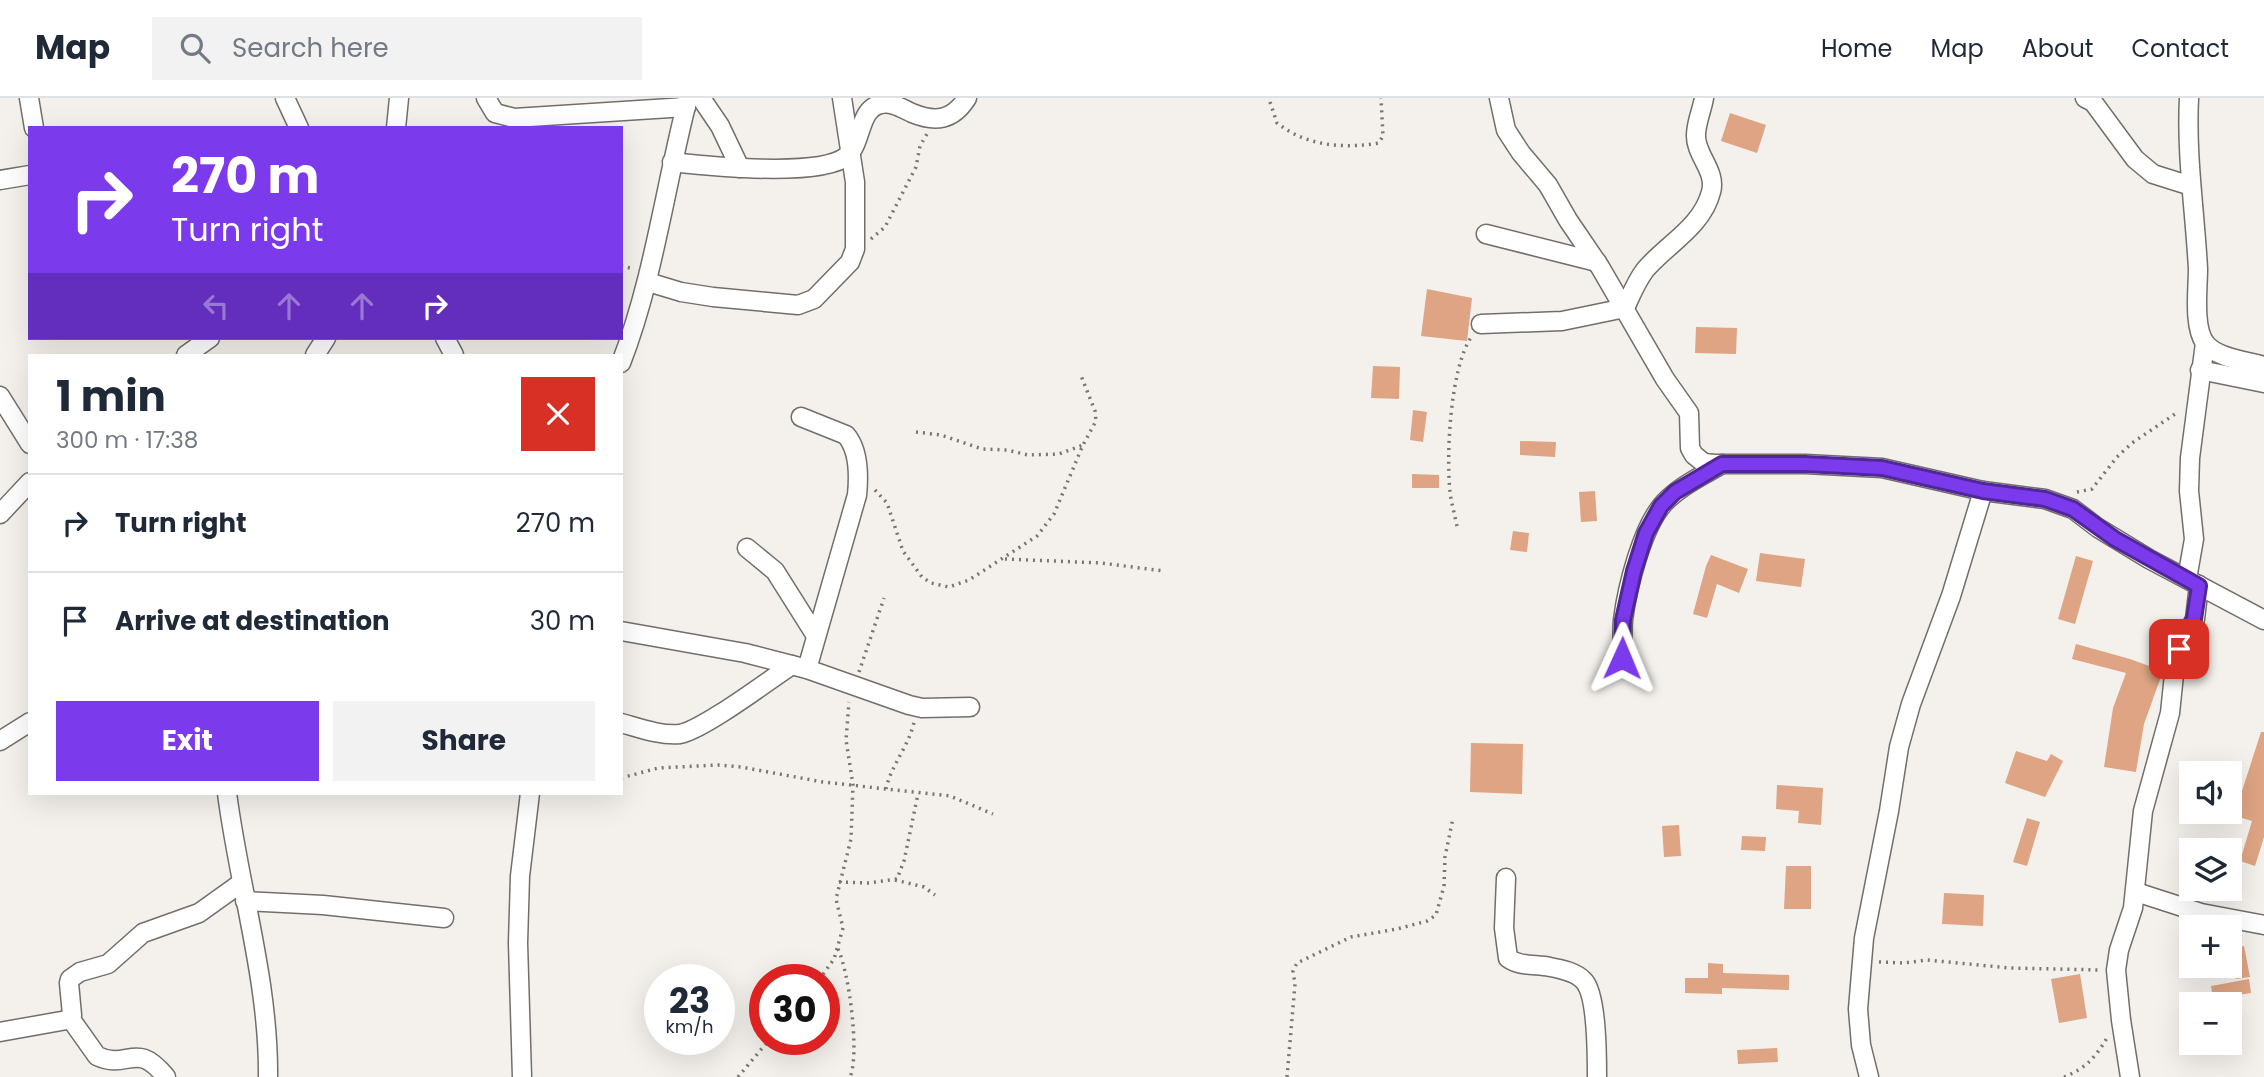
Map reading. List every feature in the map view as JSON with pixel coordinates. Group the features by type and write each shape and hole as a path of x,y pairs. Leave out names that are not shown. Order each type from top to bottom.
{"street":[{"path":"29,98 34,126"},
{"path":"285,98 298,126"},
{"path":"396,126 399,98"},
{"path":"485,98 495,113 514,118 692,101 720,126 740,168"},
{"path":"648,282 681,292 713,297 801,305 814,299 848,266 854,254 855,182 842,98"},
{"path":"672,162 781,169 838,160 850,153 870,110 874,107 890,104 921,115 940,118 959,111 967,98"},
{"path":"1499,98 1506,130 1548,185 1625,308 1665,379 1689,413 1690,448 1704,463 1882,468 1983,491 2045,499 2073,509 2108,534 2264,620"},
{"path":"1625,308 1635,285 1647,268 1687,232 1712,191 1712,178 1695,136 1704,98"},
{"path":"2085,98 2093,102 2135,159 2152,174 2192,186"},
{"path":"2130,1077 2116,970 2136,892 2143,811 2170,713 2175,665 2179,649 2194,619 2194,539 2189,477 2196,394 2205,343 2199,327 2189,98"},
{"path":"623,357 648,282 672,162 692,101"},
{"path":"0,180 28,175"},
{"path":"1486,234 1597,262"},
{"path":"1481,324 1562,321 1625,308"},
{"path":"187,354 208,340"},
{"path":"2205,343 2219,353 2264,366"},
{"path":"2200,370 2264,383"},
{"path":"0,396 8,417 28,442"},
{"path":"623,723 672,734 684,733 799,667 816,636 857,495 854,448 846,435 801,418"},
{"path":"1622,658 1623,620 1646,533 1661,506 1675,492 1722,464"},
{"path":"0,514 28,484"},
{"path":"1869,1077 1859,1026 1863,961 1870,901 1899,747 1983,491"},
{"path":"747,548 775,571 816,636"},
{"path":"623,631 680,640 799,667 917,706 970,707"},
{"path":"0,741 28,718"},
{"path":"227,795 241,883 252,929 262,1000 268,1077"},
{"path":"522,1077 518,943 520,876 530,795"},
{"path":"1506,878 1504,928 1508,958 1515,963 1556,968 1574,974 1586,982 1595,1026 1597,1077"},
{"path":"70,1018 72,1011 69,983 74,976 108,964 143,933 200,913 241,883"},
{"path":"2136,892 2201,913 2264,925"},
{"path":"245,901 323,905 444,918"},
{"path":"0,1032 55,1024 70,1018"},
{"path":"70,1018 97,1056 115,1060 146,1058 166,1077"}],"path":[{"path":"1270,102 1277,123 1309,142 1323,145 1368,145 1378,143 1383,136 1381,98"},
{"path":"854,254 885,227 916,167 922,142 947,117"},
{"path":"1457,526 1451,497 1453,403 1466,344 1481,324"},
{"path":"857,470 887,503 902,551 922,577 932,583 949,587 960,585 1037,536 1054,514 1083,444 1095,425 1096,417 1080,373"},
{"path":"2045,499 2057,494 2092,489 2117,457 2132,443 2169,419 2196,394"},
{"path":"916,432 942,435 982,449 1007,450 1036,456 1059,454 1083,444"},
{"path":"1003,559 1101,564 1164,571"},
{"path":"829,964 838,949 844,928 836,899 851,839 853,785 847,754 846,726 855,684 884,598"},
{"path":"886,790 889,774 913,729 917,706"},
{"path":"623,777 658,768 718,765 886,790 950,796 993,814"},
{"path":"895,880 904,861 918,794"},
{"path":"1287,1077 1295,984 1293,971 1297,963 1351,937 1416,924 1436,915 1444,886 1444,857 1453,818"},
{"path":"839,882 895,880 924,887 935,895"},
{"path":"838,949 846,975 854,1048 854,1064 850,1077"},
{"path":"1863,961 1904,963 1927,960 2010,968 2116,970"},
{"path":"2064,1077 2085,1067 2096,1056 2121,1020"},
{"path":"738,1077 756,1055"}],"building":[{"path":"1730,113 1766,125 1757,153 1721,141"},
{"path":"1427,289 1472,298 1467,341 1421,336"},
{"path":"1696,327 1737,328 1736,354 1695,353"},
{"path":"1373,366 1400,367 1399,399 1371,398"},
{"path":"1413,410 1427,412 1423,442 1410,440"},
{"path":"1520,441 1556,442 1555,457 1520,455"},
{"path":"1412,474 1439,475 1439,488 1412,488"},
{"path":"1595,491 1597,521 1581,522 1579,492"},
{"path":"1513,531 1529,533 1527,552 1510,550"},
{"path":"1760,553 1805,559 1801,587 1756,581"},
{"path":"1711,555 1748,569 1739,593 1717,584 1707,618 1693,614"},
{"path":"2076,556 2093,561 2075,624 2058,619"},
{"path":"2076,644 2163,671 2144,724 2136,772 2104,767 2113,708 2126,673 2072,659"},
{"path":"2261,732 2264,732 2264,837 2255,866 2242,862 2252,821 2242,818 2242,791"},
{"path":"1471,743 1523,744 1522,794 1470,792"},
{"path":"2016,751 2047,761 2051,754 2063,761 2045,797 2005,783"},
{"path":"1777,785 1823,788 1821,825 1798,823 1799,811 1776,809"},
{"path":"2027,818 2040,822 2027,866 2013,862"},
{"path":"1679,825 1681,856 1664,857 1662,826"},
{"path":"1742,836 1766,837 1765,851 1741,850"},
{"path":"1786,866 1811,866 1811,909 1784,909"},
{"path":"1944,893 1984,895 1983,926 1942,924"},
{"path":"2242,946 2250,977 2236,979 2242,978"},
{"path":"1708,963 1723,964 1723,973 1789,975 1789,990 1722,988 1722,994 1685,993 1685,978 1708,978"},
{"path":"2080,974 2087,1018 2059,1023 2051,979"},
{"path":"2249,979 2251,993 2212,992 2211,986"},
{"path":"1777,1048 1778,1062 1738,1064 1737,1050"}],"route":[{"path":"1622,658 1623,620 1646,533 1661,506 1675,492 1722,464 1882,468 1983,491 2038,497 2073,509 2115,539 2199,586 2190,632 2179,649"}]}
